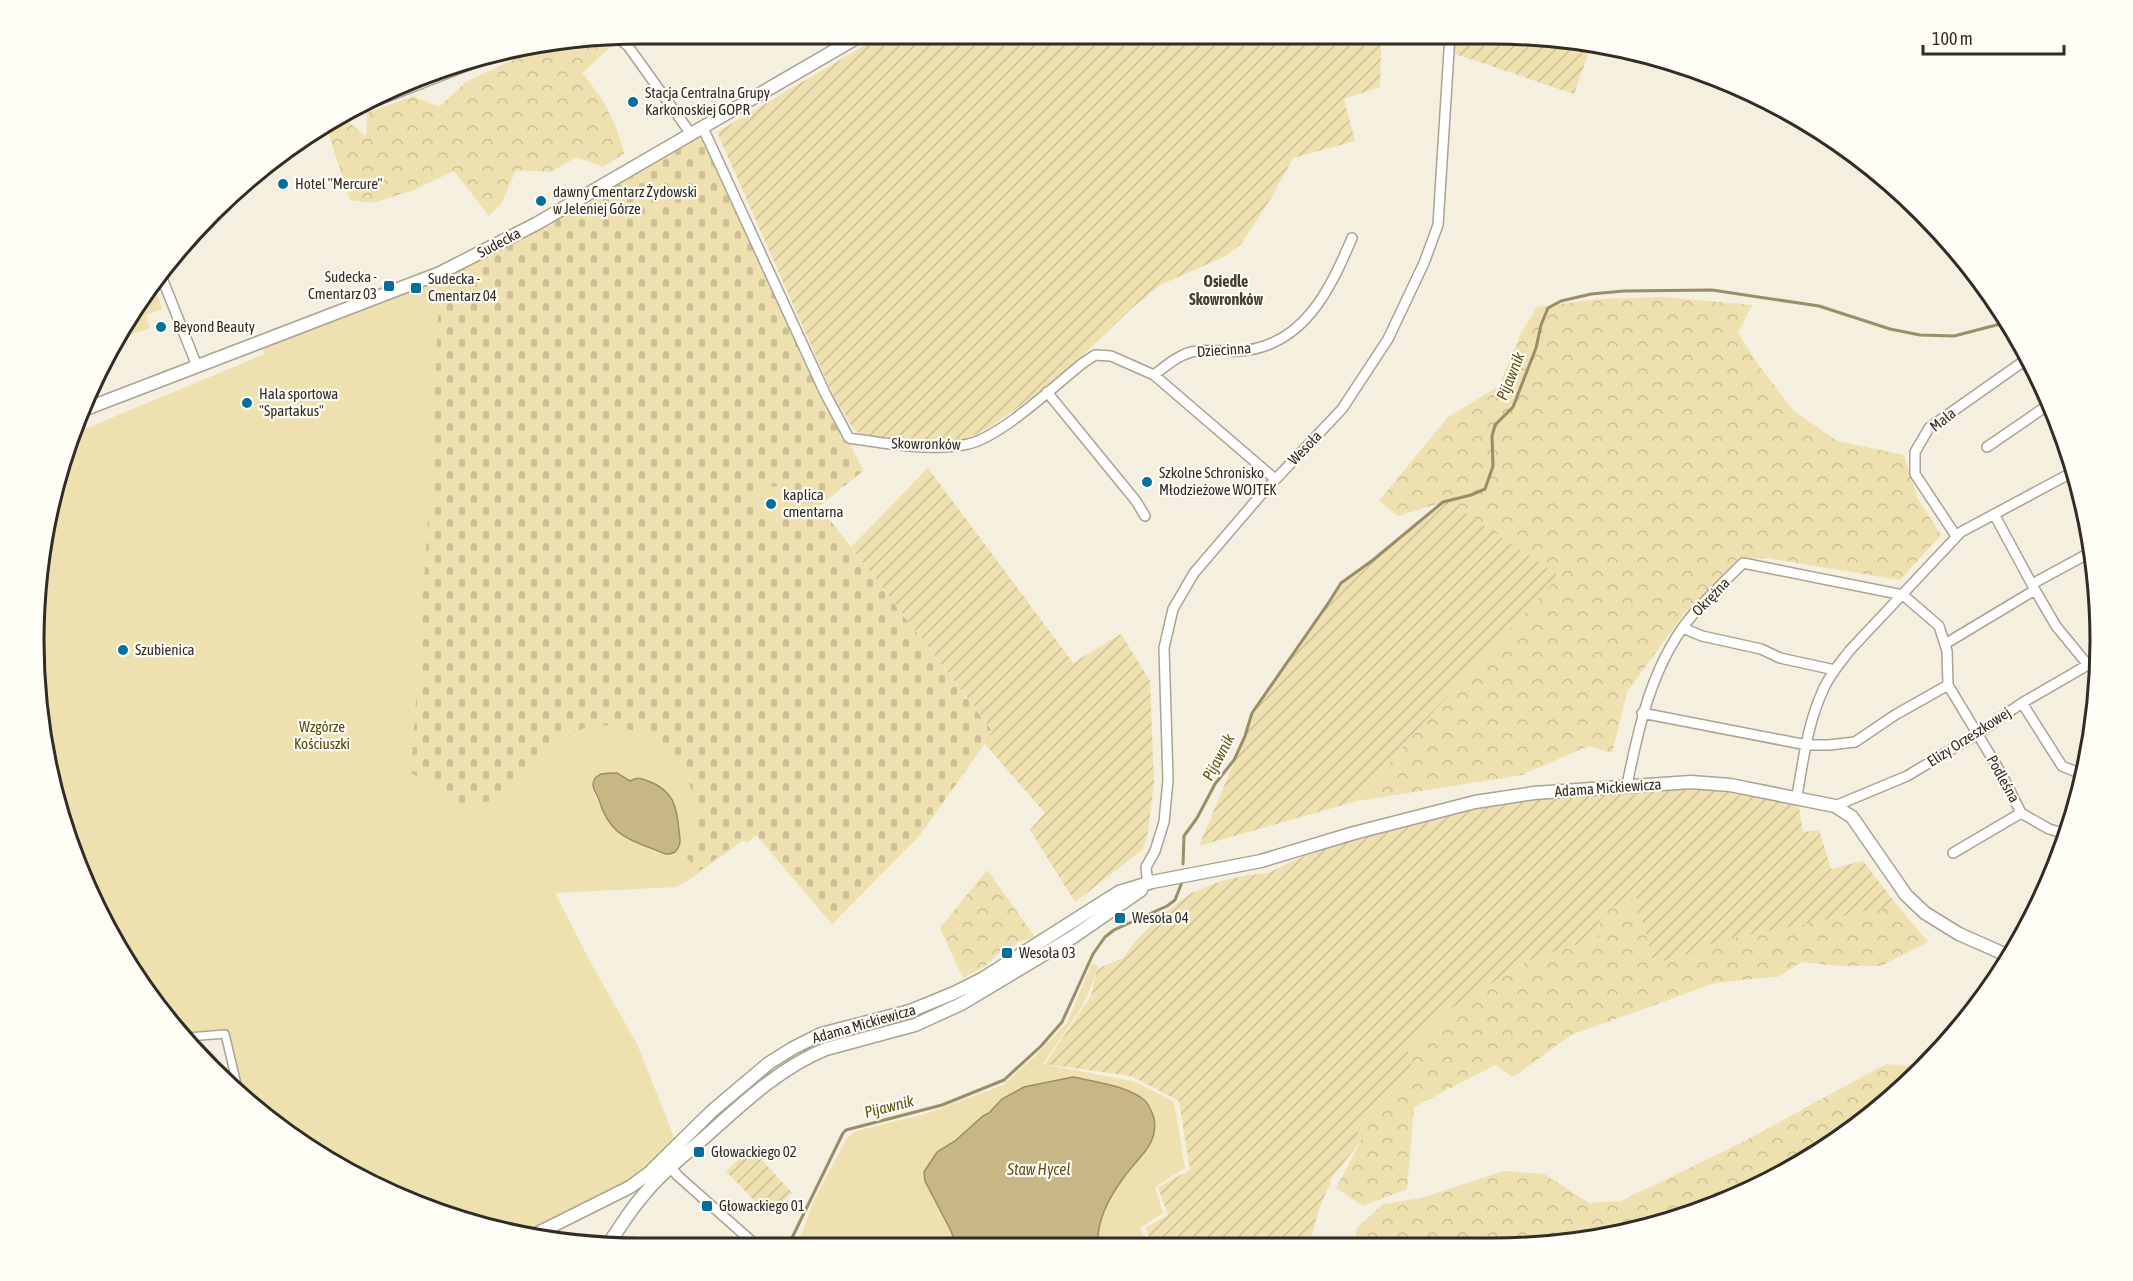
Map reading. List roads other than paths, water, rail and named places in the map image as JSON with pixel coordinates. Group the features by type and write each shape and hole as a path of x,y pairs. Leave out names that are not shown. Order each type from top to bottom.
{"street":[{"path":"626,44 691,134"},
{"name":"Sudecka","path":"92,406 440,273 526,229 846,44"},
{"name":"Wesoła","path":"1152,882 1147,877 1146,867 1155,851 1164,822 1168,780 1164,648 1173,609 1194,573 1275,479 1342,409 1388,339 1424,263 1438,225 1449,44"},
{"name":"Skowronków","path":"703,128 825,393 849,438 935,446 968,444 999,430 1095,355 1111,356 1154,375 1275,479"},
{"name":"Dziecinna","path":"1154,375 1178,357 1196,351 1239,351 1261,347 1281,339 1297,328 1313,311 1339,268 1352,238"},
{"path":"164,282 197,366"},
{"name":"Mała","path":"1956,536 1915,474 1915,452 1929,428 2021,363"},
{"path":"1047,392 1136,501 1145,516"},
{"path":"1987,447 2043,409"},
{"path":"1797,796 1815,711 1824,688 1850,650 1904,595 1956,536 2066,476"},
{"path":"1994,514 2056,626 2088,665"},
{"path":"1945,644 2083,557"},
{"name":"Okrężna","path":"1627,786 1642,713 1666,656 1694,613 1743,563 1904,595"},
{"path":"1642,713 1807,745 1855,742 1895,715 1948,685 1947,651 1939,626 1904,595"},
{"path":"1683,628 1702,636 1761,649 1780,658 1835,669"},
{"name":"Elizy Orzeszkowej","path":"1835,806 1907,776 1977,734 2022,703 2088,665"},
{"name":"Podleśna","path":"1948,685 2001,773 2021,813 2058,832"},
{"path":"2022,703 2062,766 2075,771"},
{"name":"Adama Mickiewicza","path":"545,1229 630,1187 667,1163 712,1111 769,1063 793,1048 821,1034 910,1011 954,993 1000,967 1119,892 1152,882 1261,861 1374,827 1475,802 1534,793 1691,782 1797,796 1835,806 1852,817 1906,895 1925,913 1959,934 2001,953"},
{"path":"1953,853 2021,813"},
{"path":"194,1036 225,1034 236,1079"},
{"path":"613,1237 667,1163 748,1238"},
{"path":"630,1187 639,1190 639,1199"}],"water":[{"path":"617,773 630,781 637,778 646,780 668,794 675,806 678,821 680,841 675,852 666,854 626,837 607,819 593,784 595,778 601,774"},
{"name":"Staw Hycel","path":"1073,1077 1136,1094 1150,1108 1155,1128 1150,1144 1129,1170 1109,1201 1099,1227 1098,1238 954,1238 925,1181 924,1172 937,1152 955,1141 1002,1099 1024,1087"}],"waterway":[{"name":"Pijawnik","path":"1183,864 1184,836 1197,818 1215,784 1234,760 1252,713 1341,583 1373,560 1443,502 1485,489 1493,466 1492,436 1495,425 1513,407 1536,348 1541,325 1548,308 1561,301 1591,294 1624,291 1712,290 1819,306 1890,329 1920,335 1954,336 1999,324"},
{"name":"Pijawnik","path":"792,1238 846,1130 942,1105 1004,1080 1041,1046 1062,1022 1093,954 1105,937 1114,930 1167,906 1175,900 1182,882"}],"place":[{"name":"Stacja Centralna Grupy Karkonoskiej GOPR","path":"633,102"},
{"name":"Hotel \"Mercure\"","path":"283,184"},
{"name":"dawny Cmentarz Żydowski w Jeleniej Górze","path":"541,201"},
{"name":"Sudecka - Cmentarz 03","path":"389,286"},
{"name":"Sudecka - Cmentarz 04","path":"416,288"},
{"name":"Beyond Beauty","path":"161,327"},
{"name":"Hala sportowa \"Spartakus\"","path":"247,403"},
{"name":"Szkolne Schronisko Młodzieżowe WOJTEK","path":"1147,482"},
{"name":"kaplica cmentarna","path":"771,504"},
{"name":"Szubienica","path":"123,650"},
{"name":"Wesoła 04","path":"1120,918"},
{"name":"Wesoła 03","path":"1007,953"},
{"name":"Głowackiego 02","path":"699,1152"},
{"name":"Głowackiego 01","path":"707,1206"}],"district":[{"name":"Osiedle Skowronków","path":"1226,290"}],"park label":[{"name":"Wzgórze Kościuszki","path":"322,736"}]}
